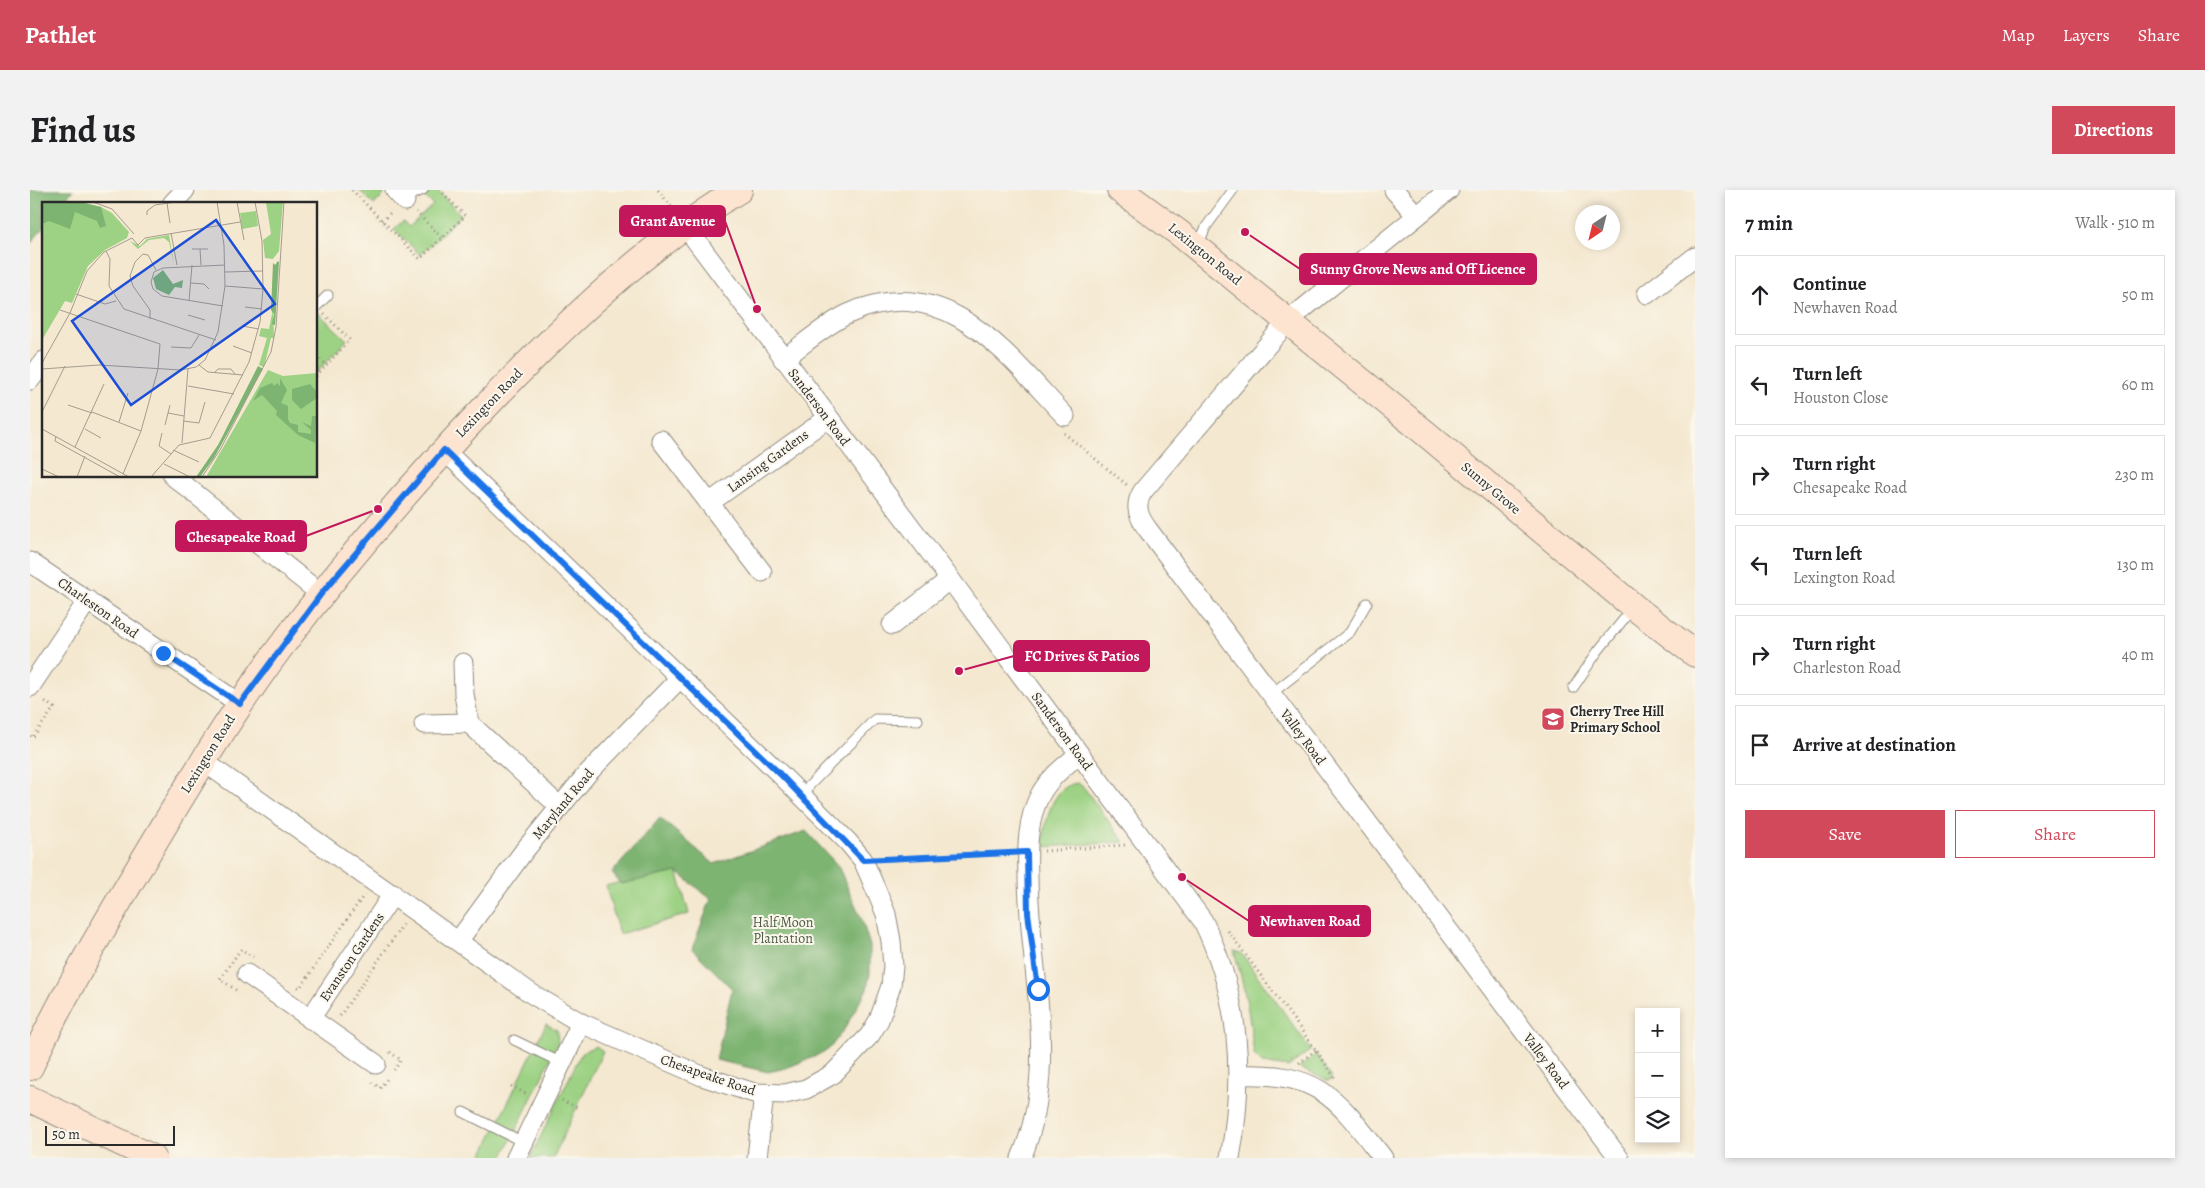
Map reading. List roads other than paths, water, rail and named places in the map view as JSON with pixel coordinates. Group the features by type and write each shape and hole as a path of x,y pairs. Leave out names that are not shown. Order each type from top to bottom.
{"street":[{"path":"174,202 185,190"},
{"name":"Lexington Road","path":"30,1066 107,920 203,761 240,704 321,594 444,450 520,370 568,324 685,226 739,190"},
{"path":"1394,190 1417,216"},
{"name":"Valley Road","path":"1449,190 1288,321 1143,491 1139,498 1138,514 1142,522 1619,1158"},
{"name":"Lexington Road","path":"1126,192 1288,321"},
{"name":"Sanderson Road","path":"685,226 950,579 1203,921 1215,946 1232,1001 1239,1075 1237,1109 1230,1158"},
{"path":"1648,294 1695,257"},
{"path":"783,359 847,314 877,303 894,300 921,303 944,308 994,341 1065,416"},
{"name":"Sunny Grove","path":"1288,321 1634,607 1695,654"},
{"name":"Lansing Gardens","path":"709,503 828,418"},
{"path":"661,440 762,572"},
{"name":"Chesapeake Road","path":"203,761 394,894 532,994 581,1023 639,1050 702,1076 764,1094 778,1095 798,1091 833,1074 858,1051 879,1020 891,986 893,966 886,914 863,860 801,794 444,450"},
{"path":"176,478 321,594"},
{"name":"Charleston Road","path":"30,562 240,704"},
{"path":"892,625 950,579"},
{"path":"39,689 88,600"},
{"path":"463,663 464,694 469,723 560,807"},
{"name":"Maryland Road","path":"458,940 524,850 586,774 680,678"},
{"path":"424,724 469,723"},
{"path":"1021,1158 1029,1137 1038,1097 1040,1064 1038,989 1028,913 1027,852 1031,821 1040,794 1051,779 1078,754"},
{"name":"Evanston Gardens","path":"310,1019 394,894"},
{"path":"247,974 376,1064"},
{"path":"520,1150 581,1023"},
{"path":"1239,1075 1272,1075 1294,1079 1320,1090 1346,1111 1383,1158"},
{"path":"757,1158 764,1094"},
{"path":"30,1099 145,1156"}],"lane":[{"path":"401,197 423,190"},
{"path":"1197,248 1206,227 1233,190"},
{"path":"318,305 328,294"},
{"path":"1271,694 1350,632 1367,604"},
{"path":"1573,688 1598,651 1634,607"},
{"path":"801,794 875,719 918,720"},
{"path":"514,1040 562,1063"},
{"path":"463,1112 520,1150"}],"place":[{"name":"Sunny Grove News and Off Licence","path":"1245,232"},
{"name":"Grant Avenue","path":"757,309"},
{"name":"Chesapeake Road","path":"378,509"},
{"name":"FC Drives & Patios","path":"959,671"},
{"name":"Cherry Tree Hill Primary School","path":"1553,719"},
{"name":"Newhaven Road","path":"1182,877"}],"park label":[{"name":"Half Moon Plantation","path":"783,930"}]}
